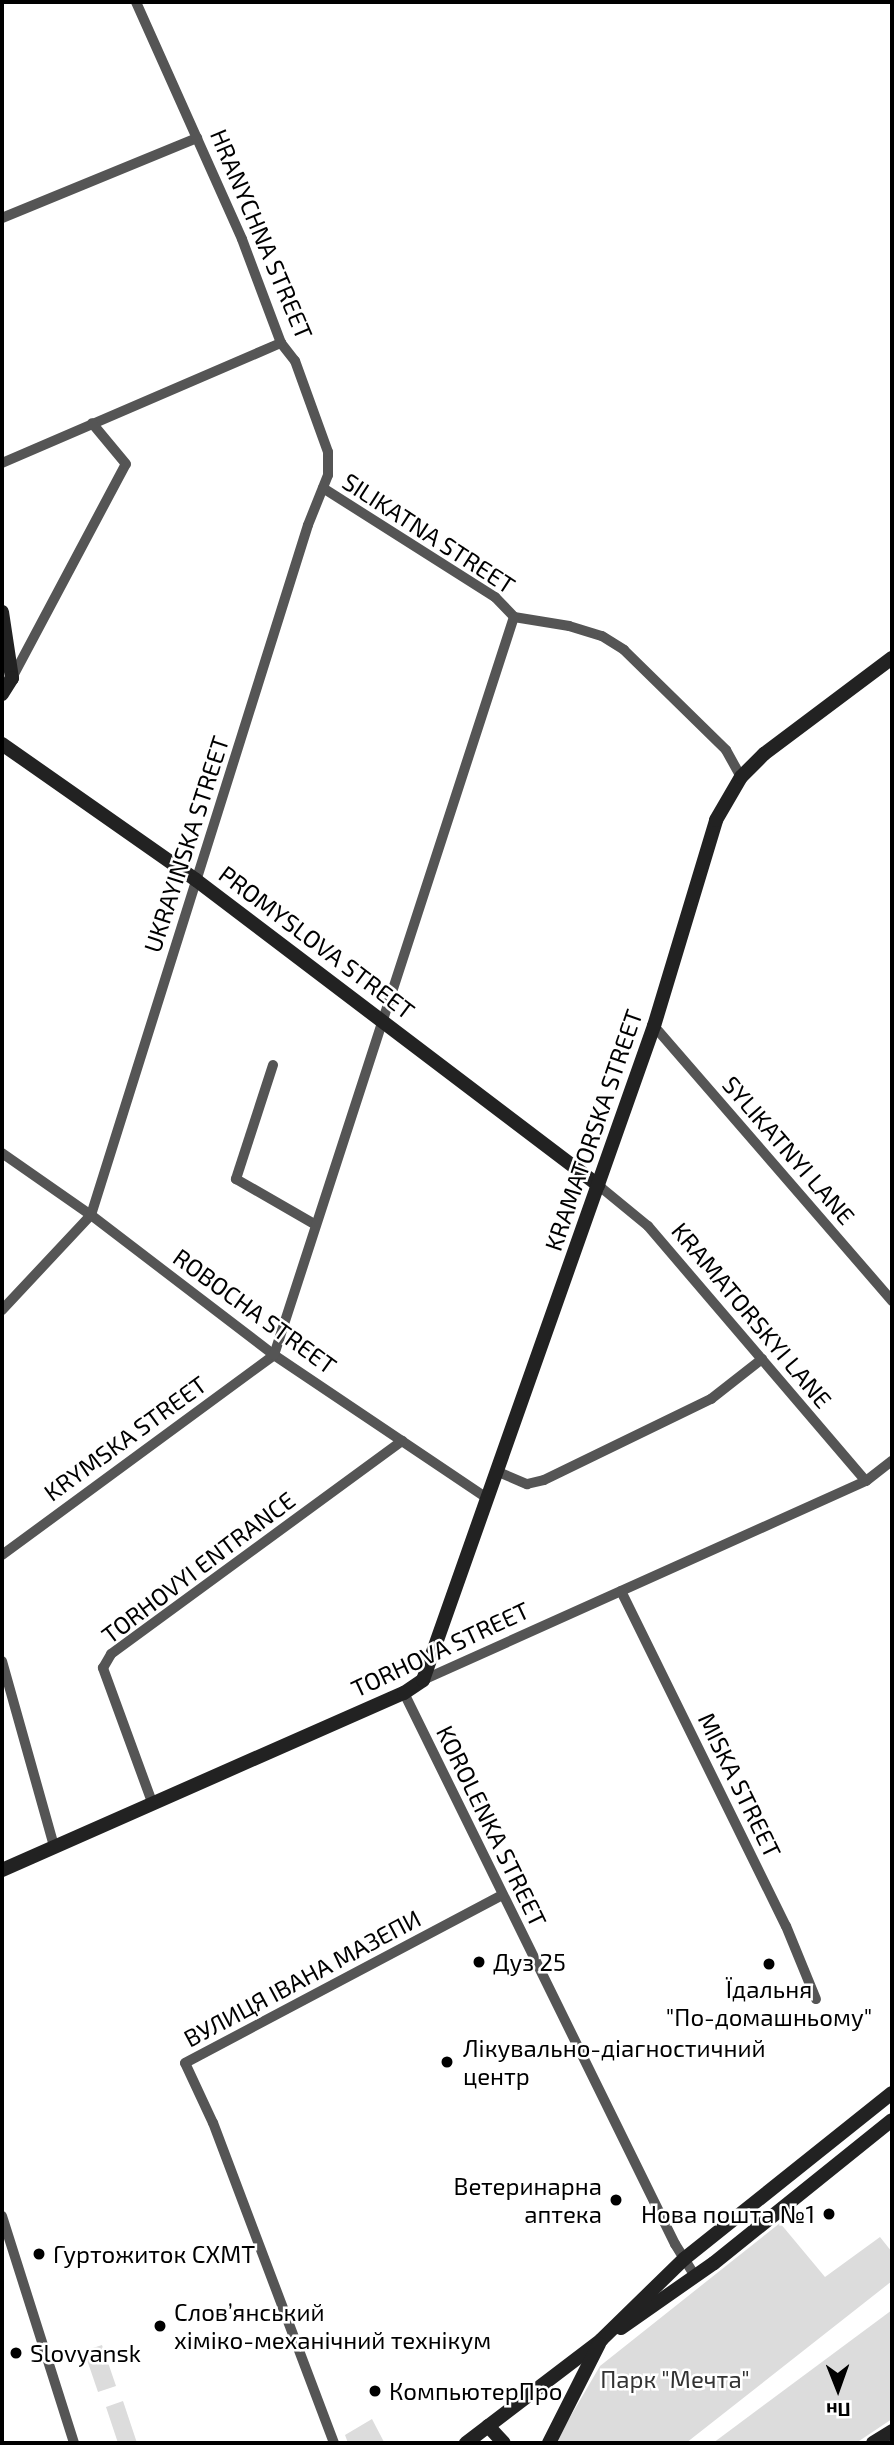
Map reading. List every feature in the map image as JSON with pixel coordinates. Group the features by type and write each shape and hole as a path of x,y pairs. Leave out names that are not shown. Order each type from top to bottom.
{"street":[{"name":"HRANYCHNA STREET","path":"136,2 197,138 281,343 295,361 328,452 323,488"},
{"path":"2,218 197,138"},
{"path":"2,463 281,343"},
{"path":"2,694 126,464 92,423"},
{"name":"SILIKATNA STREET","path":"323,488 495,597 514,617 569,626 602,636 624,650 726,750 741,776"},
{"name":"UKRAYINSKA STREET","path":"91,1214 307,524 323,488"},
{"path":"2,612 12,678"},
{"path":"274,1354 514,617"},
{"name":"KRAMATORSKA STREET","path":"423,1680 654,1026 716,820 741,776 806,718 892,658"},
{"name":"PROMYSLOVA STREET","path":"2,744 196,880 598,1185"},
{"name":"SYLIKATNYI LANE","path":"654,1026 892,1301"},
{"path":"273,1065 236,1179 316,1225"},
{"name":"ROBOCHA STREET","path":"2,1153 91,1214 274,1354 487,1498"},
{"name":"KRAMATORSKYI LANE","path":"598,1185 648,1226 866,1481"},
{"path":"2,1310 91,1214"},
{"name":"KRYMSKA STREET","path":"2,1555 274,1354"},
{"path":"496,1471 527,1484 544,1480 711,1399 762,1359"},
{"name":"TORHOVYI ENTRANCE","path":"152,1802 103,1668 111,1654 402,1441"},
{"name":"TORHOVA STREET","path":"2,1870 404,1693 423,1680 866,1481 892,1461"},
{"name":"MISKA STREET","path":"621,1591 786,1926 816,1999"},
{"path":"2,1661 54,1846"},
{"name":"KOROLENKA STREET","path":"404,1693 502,1895 684,2259 695,2276"},
{"name":"ВУЛИЦЯ ІВАНА МАЗЕПИ","path":"334,2443 216,2132 185,2063 502,1895"},
{"path":"549,2443 601,2340 684,2259 892,2093"},
{"path":"466,2443 601,2340 695,2276 892,2120"},
{"path":"2,2217 74,2443"},
{"path":"488,2426 504,2443"},
{"path":"873,2443 892,2431"}],"green space":[{"name":"Парк \"Мечта\"","path":"780,2223 825,2277 880,2237 892,2252 892,2281 686,2443 555,2443 600,2366"},
{"name":"Парк \"Мечта\"","path":"892,2310 892,2419 856,2443 713,2443"},
{"path":"102,2345 116,2386 98,2392 84,2351"},
{"path":"123,2401 137,2443 118,2443 106,2407"},
{"path":"372,2419 384,2442 348,2443 345,2435"}],"place":[{"name":"Дуз 25","path":"479,1962"},
{"name":"Їдальня \"По-домашньому\"","path":"769,1964"},
{"name":"Лікувально-діагностичний центр","path":"447,2062"},
{"name":"Ветеринарна аптека","path":"616,2200"},
{"name":"Нова пошта №1","path":"829,2214"},
{"name":"Гуртожиток СХМТ","path":"39,2254"},
{"name":"Слов’янський хіміко-механічний технікум","path":"160,2326"},
{"name":"Slovyansk","path":"16,2353"},
{"name":"КомпьютерПро","path":"375,2391"}]}
